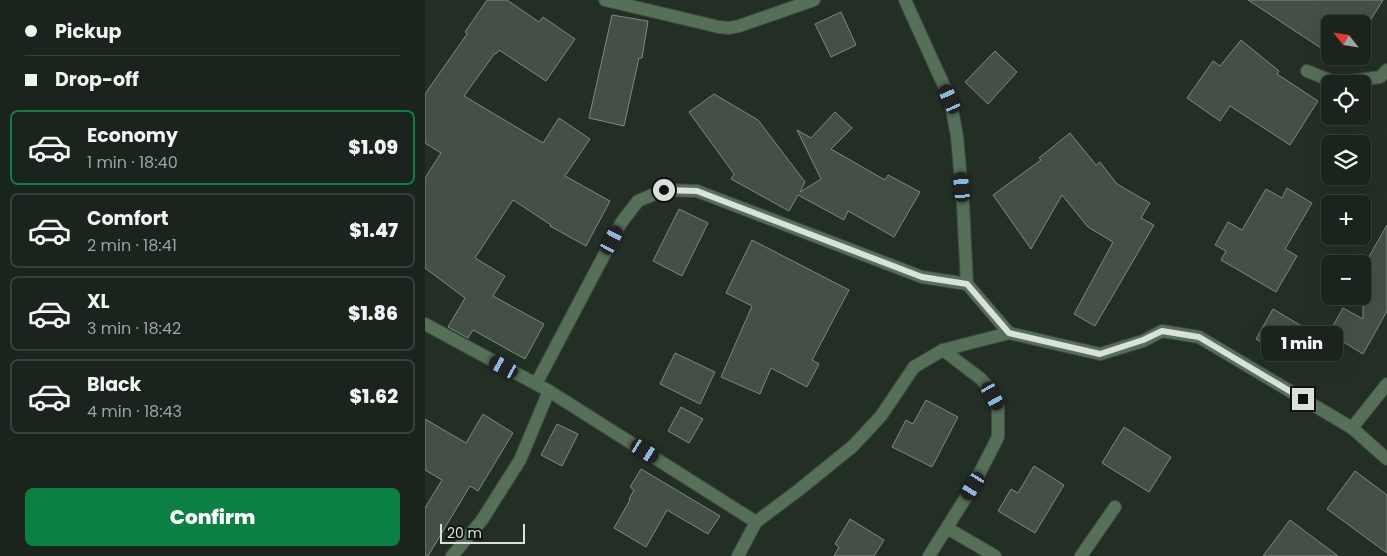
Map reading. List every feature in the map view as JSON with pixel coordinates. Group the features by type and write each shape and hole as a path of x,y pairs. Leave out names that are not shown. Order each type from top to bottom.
{"street":[{"path":"605,0 729,28 814,0"},
{"path":"905,0 950,99 957,136 967,284 1009,333"},
{"path":"1307,71 1337,83 1380,77 1387,70"},
{"path":"535,384 621,223 638,201 664,190 697,191 922,277 967,284"},
{"path":"425,324 549,391 756,522"},
{"path":"738,556 756,522 853,446 881,416 914,367 943,350 1009,333 1100,354 1143,340 1162,331 1199,337 1352,428 1387,459"},
{"path":"929,556 973,486 998,437 998,406 981,379 943,350"},
{"path":"1352,428 1387,384"},
{"path":"452,556 482,520 519,460 549,391"},
{"path":"1081,556 1115,507"},
{"path":"947,528 995,556"}],"building":[{"path":"487,0 507,0 539,22 543,17 575,39 546,81 499,50 464,96 543,143 559,118 590,139 565,176 610,201 586,246 550,226 513,200 475,258 505,276 493,296 544,324 525,359 473,330 468,338 448,327 465,298 425,268 425,178 441,153 425,143 425,94 467,34 465,32"},
{"path":"1248,0 1383,0 1371,19 1371,15 1321,15 1321,48"},
{"path":"841,12 856,45 831,57 815,24"},
{"path":"612,15 648,21 642,58 639,58 624,126 589,118"},
{"path":"1241,40 1279,71 1277,74 1318,101 1290,145 1230,106 1220,121 1187,98 1213,61 1220,66"},
{"path":"995,51 1017,72 988,104 965,82"},
{"path":"714,94 758,120 805,182 800,192 821,179 797,130 811,138 835,112 852,128 831,149 885,180 888,175 920,192 894,237 848,211 844,220 798,195 789,211 731,179 734,174 689,112"},
{"path":"1070,133 1096,165 1100,162 1117,184 1150,203 1141,218 1154,225 1095,326 1074,314 1113,242 1088,227 1062,195 1031,249 993,195 1041,160 1039,158"},
{"path":"1287,188 1312,203 1285,249 1297,256 1276,292 1221,260 1226,251 1215,245 1228,222 1242,230 1266,189 1282,198"},
{"path":"679,209 708,223 682,276 653,261"},
{"path":"1387,225 1387,311 1363,354 1329,333 1343,308 1363,319 1363,305 1371,305 1370,255"},
{"path":"752,240 849,290 812,360 819,364 807,387 771,368 760,394 721,377 752,306 726,293"},
{"path":"1273,309 1310,331 1293,360 1256,339"},
{"path":"675,353 715,372 700,404 660,384"},
{"path":"926,400 958,417 932,467 892,447 906,420 913,424"},
{"path":"681,407 703,419 689,443 668,431"},
{"path":"483,414 513,433 478,491 470,486 428,556 425,556 425,508 442,480 425,470 425,419 466,443"},
{"path":"557,424 578,434 562,466 541,455"},
{"path":"1124,427 1171,457 1149,492 1102,463"},
{"path":"1034,466 1064,485 1035,533 998,511 1011,489 1018,493"},
{"path":"641,469 720,516 708,534 667,510 646,547 614,528 630,500 634,490 630,487"},
{"path":"1355,471 1387,495 1387,553 1327,509"},
{"path":"850,519 884,540 874,556 834,556 839,547 835,544"},
{"path":"1290,520 1338,556 1263,556"}],"route":[{"path":"664,190 697,191 922,277 967,284 1009,333 1100,354 1143,340 1162,331 1199,337 1303,399"}]}
